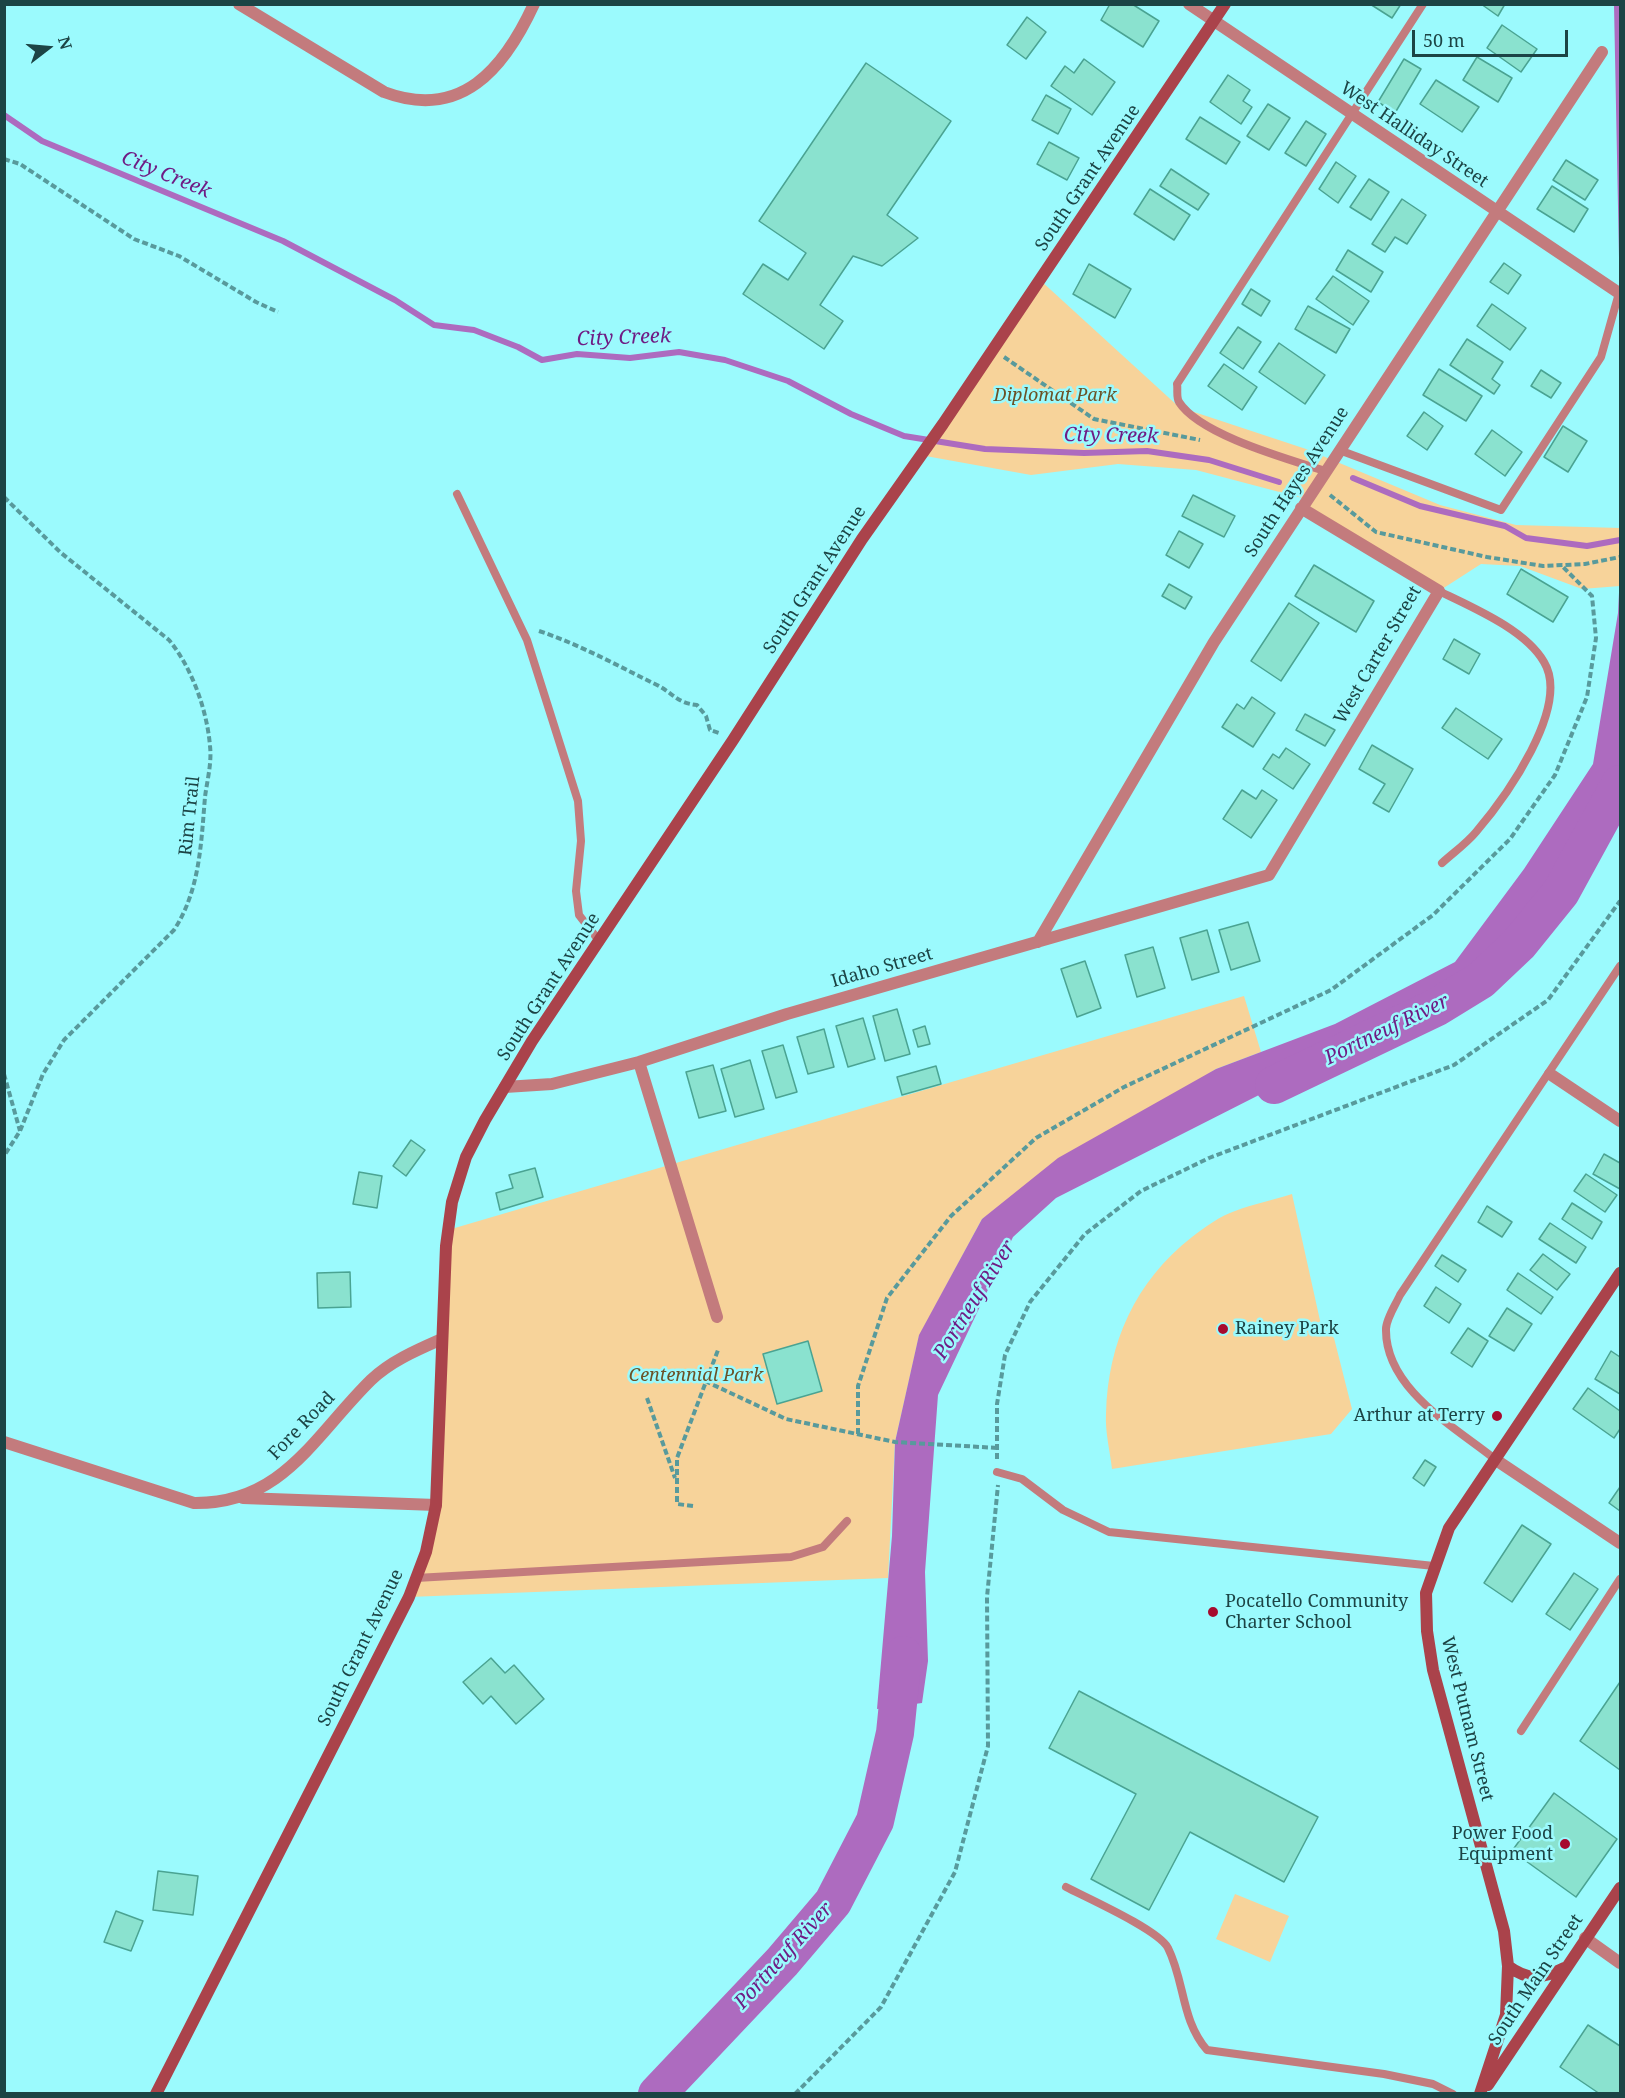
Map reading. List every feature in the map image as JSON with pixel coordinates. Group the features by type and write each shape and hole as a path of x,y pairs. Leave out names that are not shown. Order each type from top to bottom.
{"street":[{"path":"239,4 384,92 407,101 429,102 456,95 480,82 499,65 518,39 534,4"},
{"name":"West Halliday Street","path":"1189,4 1495,212 1619,293"},
{"name":"South Grant Avenue","path":"156,2094 416,1578 426,1552 436,1505 440,1467 441,1339 446,1246 452,1202 466,1157 505,1087 920,455 944,424 1225,4"},
{"name":"South Hayes Avenue","path":"1038,942 1214,642 1602,52"},
{"name":"West Carter Street","path":"1269,875 1439,591 1300,508"},
{"name":"Idaho Street","path":"505,1087 552,1084 639,1062 787,1014 1269,875"},
{"path":"639,1062 717,1317"},
{"path":"1550,1074 1620,1121"},
{"name":"West Putnam Street","path":"1481,2094 1506,2015 1508,1966 1503,1931 1433,1670 1427,1631 1426,1593 1449,1528 1620,1273"},
{"name":"Fore Road","path":"4,1442 194,1503 220,1503 240,1498 267,1484 291,1466 372,1379 405,1356 441,1339"},
{"path":"1496,1460 1620,1543"},
{"path":"240,1498 436,1505"},
{"name":"South Main Street","path":"1481,2094 1620,1888"},
{"path":"1585,1938 1620,1963"},
{"path":"1508,1966 1521,1976 1532,1978 1549,1976 1566,1968"}],"lane":[{"path":"1325,471 1250,446 1194,418 1178,400 1177,384 1350,113 1423,4"},
{"path":"1339,450 1501,510 1601,357 1619,293"},
{"path":"457,494 520,625 578,801 581,841 576,891 579,915 600,942"},
{"path":"1439,591 1489,616 1529,644 1544,662 1551,678 1549,701 1540,733 1516,777 1476,833 1442,863"},
{"path":"1496,1460 1417,1397 1391,1363 1385,1327 1400,1295 1550,1074 1620,966"},
{"path":"998,1472 1022,1479 1063,1510 1109,1532 1434,1566"},
{"path":"416,1578 791,1557 823,1547 847,1521"},
{"path":"1521,1731 1620,1579"},
{"path":"1066,1887 1156,1934 1168,1947 1194,2036 1207,2050 1384,2074 1433,2085 1453,2094"}],"path":[{"path":"4,159 20,164 134,239 179,256 256,302 278,312"},
{"path":"994,350 1094,419 1184,435 1205,441"},
{"path":"1316,486 1339,501 1376,532 1543,566 1618,557"},
{"name":"Rim Trail","path":"4,497 60,552 169,640 182,657 205,716 210,748 198,872 187,910 174,930 64,1040 43,1074 20,1131 4,1156"},
{"path":"858,1434 858,1386 887,1298 951,1216 1028,1145 1036,1138 1124,1087 1332,990 1433,915 1510,839 1555,775 1587,697 1596,638 1592,596 1561,565"},
{"path":"520,625 570,640 666,690 682,704 698,705 706,716 710,730 733,740"},
{"path":"795,2094 880,2007 955,1872 988,1746 987,1597 998,1506 997,1404 1005,1355 1030,1302 1085,1234 1141,1191 1209,1158 1454,1065 1548,1000 1620,901"},
{"path":"4,1074 20,1131"},
{"path":"693,1506 677,1504 677,1458 718,1350"},
{"path":"705,1381 786,1419 895,1442 998,1448"},
{"path":"647,1398 677,1481"}],"green space":[{"name":"Diplomat Park","path":"1040,280 1179,407 1306,449 1440,505 1516,525 1620,528 1620,586 1582,589 1520,566 1481,564 1439,591 1301,508 1306,499 1196,470 1118,464 1031,475 920,455"},
{"name":"Centennial Park","path":"1244,996 1261,1052 1216,1069 982,1219 919,1336 895,1442 888,1578 409,1597 436,1505 448,1230"},
{"name":"Rainey Park","path":"1292,1194 1321,1325 1334,1338 1352,1409 1331,1434 1112,1469 1106,1421 1112,1362 1128,1315 1140,1294 1172,1255 1213,1222 1229,1213"},
{"path":"1235,1894 1289,1916 1270,1962 1216,1939"}],"water":[{"path":"1614,5 1620,5 1620,308"},
{"path":"1620,572 1620,777 1561,892 1464,991 1056,1198 1013,1237 938,1395 925,1572 928,1661 922,1703 877,1709 892,1536 895,1442 919,1335 982,1219 1058,1158 1216,1069 1335,1024 1455,962 1524,869 1593,764 1618,613"}],"building":[{"path":"1110,4 1132,4 1159,21 1143,47 1101,20"},
{"path":"1370,4 1401,4 1392,18"},
{"path":"1481,4 1505,4 1498,16"},
{"path":"1027,17 1046,32 1026,59 1007,45"},
{"path":"1502,25 1537,49 1521,72 1487,48"},
{"path":"1477,57 1512,78 1498,102 1463,80"},
{"path":"1084,59 1115,82 1092,115 1051,86 1065,66 1074,73"},
{"path":"1404,59 1421,69 1395,113 1378,102"},
{"path":"866,63 951,121 887,215 918,238 882,266 853,256 820,305 843,321 824,349 743,294 763,264 788,280 806,253 759,221"},
{"path":"1228,75 1250,90 1243,101 1252,107 1241,124 1210,102"},
{"path":"1436,80 1479,107 1462,132 1420,104"},
{"path":"1046,95 1071,109 1058,134 1032,120"},
{"path":"1268,104 1290,118 1269,150 1247,136"},
{"path":"1200,117 1240,142 1226,164 1186,139"},
{"path":"1306,121 1326,134 1306,166 1285,153"},
{"path":"1049,142 1079,158 1067,180 1037,164"},
{"path":"1566,160 1598,180 1585,200 1553,180"},
{"path":"1336,162 1356,176 1338,203 1319,189"},
{"path":"1171,169 1209,194 1198,210 1160,186"},
{"path":"1369,179 1389,192 1371,220 1350,207"},
{"path":"1552,186 1588,209 1574,232 1537,209"},
{"path":"1150,189 1190,215 1174,240 1134,214"},
{"path":"1402,199 1426,215 1407,244 1395,237 1385,252 1372,244"},
{"path":"1348,250 1383,272 1371,292 1336,270"},
{"path":"1504,263 1521,275 1508,294 1490,282"},
{"path":"1089,264 1131,289 1115,318 1073,294"},
{"path":"1333,276 1369,301 1353,325 1316,299"},
{"path":"1251,289 1270,301 1261,316 1242,304"},
{"path":"1492,304 1526,328 1510,350 1477,326"},
{"path":"1308,306 1350,329 1336,353 1295,329"},
{"path":"1238,327 1261,342 1243,369 1220,353"},
{"path":"1467,339 1503,362 1492,379 1500,385 1494,394 1450,365"},
{"path":"1279,343 1325,375 1305,404 1259,372"},
{"path":"1224,364 1257,387 1242,410 1208,386"},
{"path":"1439,369 1482,396 1466,421 1423,395"},
{"path":"1541,370 1561,383 1551,398 1531,386"},
{"path":"1424,412 1443,426 1427,450 1407,436"},
{"path":"1563,426 1587,441 1568,472 1544,457"},
{"path":"1492,430 1522,452 1505,476 1475,454"},
{"path":"1193,495 1235,516 1224,537 1182,516"},
{"path":"1179,531 1203,544 1189,568 1166,555"},
{"path":"1314,565 1374,601 1356,632 1295,596"},
{"path":"1521,569 1568,597 1553,622 1507,594"},
{"path":"1169,584 1192,597 1185,609 1162,596"},
{"path":"1289,603 1319,623 1281,681 1251,661"},
{"path":"1454,639 1480,654 1469,674 1443,659"},
{"path":"1252,697 1275,713 1253,747 1222,727 1237,704 1244,709"},
{"path":"1456,708 1502,739 1488,759 1442,728"},
{"path":"1305,714 1335,730 1325,746 1296,730"},
{"path":"1372,745 1413,769 1389,812 1373,803 1385,784 1359,769"},
{"path":"1286,748 1310,764 1293,789 1263,769 1273,754 1279,758"},
{"path":"1242,790 1256,799 1262,790 1277,800 1251,838 1223,819"},
{"path":"1248,922 1260,961 1231,970 1219,930"},
{"path":"1207,930 1219,972 1192,980 1180,938"},
{"path":"1153,947 1165,988 1137,997 1125,955"},
{"path":"1085,961 1101,1008 1077,1017 1061,969"},
{"path":"897,1009 910,1054 885,1061 873,1016"},
{"path":"863,1018 875,1059 848,1067 836,1026"},
{"path":"925,1026 930,1044 918,1047 913,1030"},
{"path":"824,1029 834,1067 808,1074 797,1037"},
{"path":"783,1045 797,1092 776,1098 762,1051"},
{"path":"750,1060 764,1109 735,1117 721,1069"},
{"path":"713,1065 726,1111 699,1118 686,1072"},
{"path":"936,1066 941,1084 902,1095 897,1077"},
{"path":"411,1140 425,1150 406,1176 393,1166"},
{"path":"1604,1154 1620,1163 1620,1189 1593,1174"},
{"path":"535,1168 543,1197 500,1210 496,1193 513,1188 509,1175"},
{"path":"359,1172 382,1176 377,1208 353,1204"},
{"path":"1586,1174 1617,1195 1605,1212 1574,1191"},
{"path":"1572,1203 1602,1222 1592,1239 1562,1219"},
{"path":"1487,1206 1512,1222 1502,1237 1478,1222"},
{"path":"1550,1223 1586,1247 1576,1263 1539,1239"},
{"path":"1543,1254 1570,1274 1557,1290 1530,1270"},
{"path":"1442,1255 1466,1270 1458,1282 1435,1266"},
{"path":"350,1272 351,1307 318,1308 317,1273"},
{"path":"1518,1273 1553,1297 1541,1314 1507,1290"},
{"path":"1436,1287 1461,1304 1449,1323 1424,1306"},
{"path":"1507,1308 1532,1324 1514,1351 1489,1336"},
{"path":"1468,1328 1488,1341 1472,1367 1451,1353"},
{"path":"808,1341 822,1391 777,1404 763,1354"},
{"path":"1611,1351 1620,1357 1620,1394 1595,1379"},
{"path":"1588,1388 1620,1411 1620,1429 1614,1438 1573,1409"},
{"path":"1425,1460 1436,1467 1424,1486 1413,1478"},
{"path":"1620,1487 1620,1511 1609,1503"},
{"path":"1522,1525 1551,1544 1512,1602 1484,1583"},
{"path":"1574,1573 1598,1589 1570,1630 1546,1614"},
{"path":"491,1658 505,1673 514,1665 544,1699 516,1724 491,1696 483,1704 463,1682"},
{"path":"1620,1682 1620,1770 1580,1741"},
{"path":"1079,1691 1318,1817 1284,1882 1190,1832 1149,1910 1091,1879 1136,1794 1049,1748"},
{"path":"1554,1793 1617,1839 1576,1897 1512,1851"},
{"path":"158,1871 198,1876 193,1915 153,1910"},
{"path":"116,1911 143,1921 131,1951 104,1942"},
{"path":"1588,2025 1620,2046 1620,2094 1600,2094 1560,2067"}],"waterway":[{"name":"City Creek","path":"4,115 42,141 283,241 395,300 434,325 474,330 518,347 542,360 577,354 630,358 679,352 725,360 788,381 851,414 904,436 985,449 1084,453 1147,451 1209,460 1279,482"},
{"name":"City Creek","path":"1353,478 1420,506 1505,526 1526,538 1587,546 1620,540"},
{"name":"Portneuf River","path":"1274,1085 1437,1007 1481,980 1519,944 1561,892 1620,784"},
{"name":"Portneuf River","path":"657,2094 782,1962 833,1902 875,1821 895,1733 903,1655"}],"place":[{"name":"Rainey Park","path":"1223,1329"},
{"name":"Arthur at Terry","path":"1497,1416"},
{"name":"Pocatello Community Charter School","path":"1213,1612"},
{"name":"Power Food Equipment","path":"1565,1844"}]}
